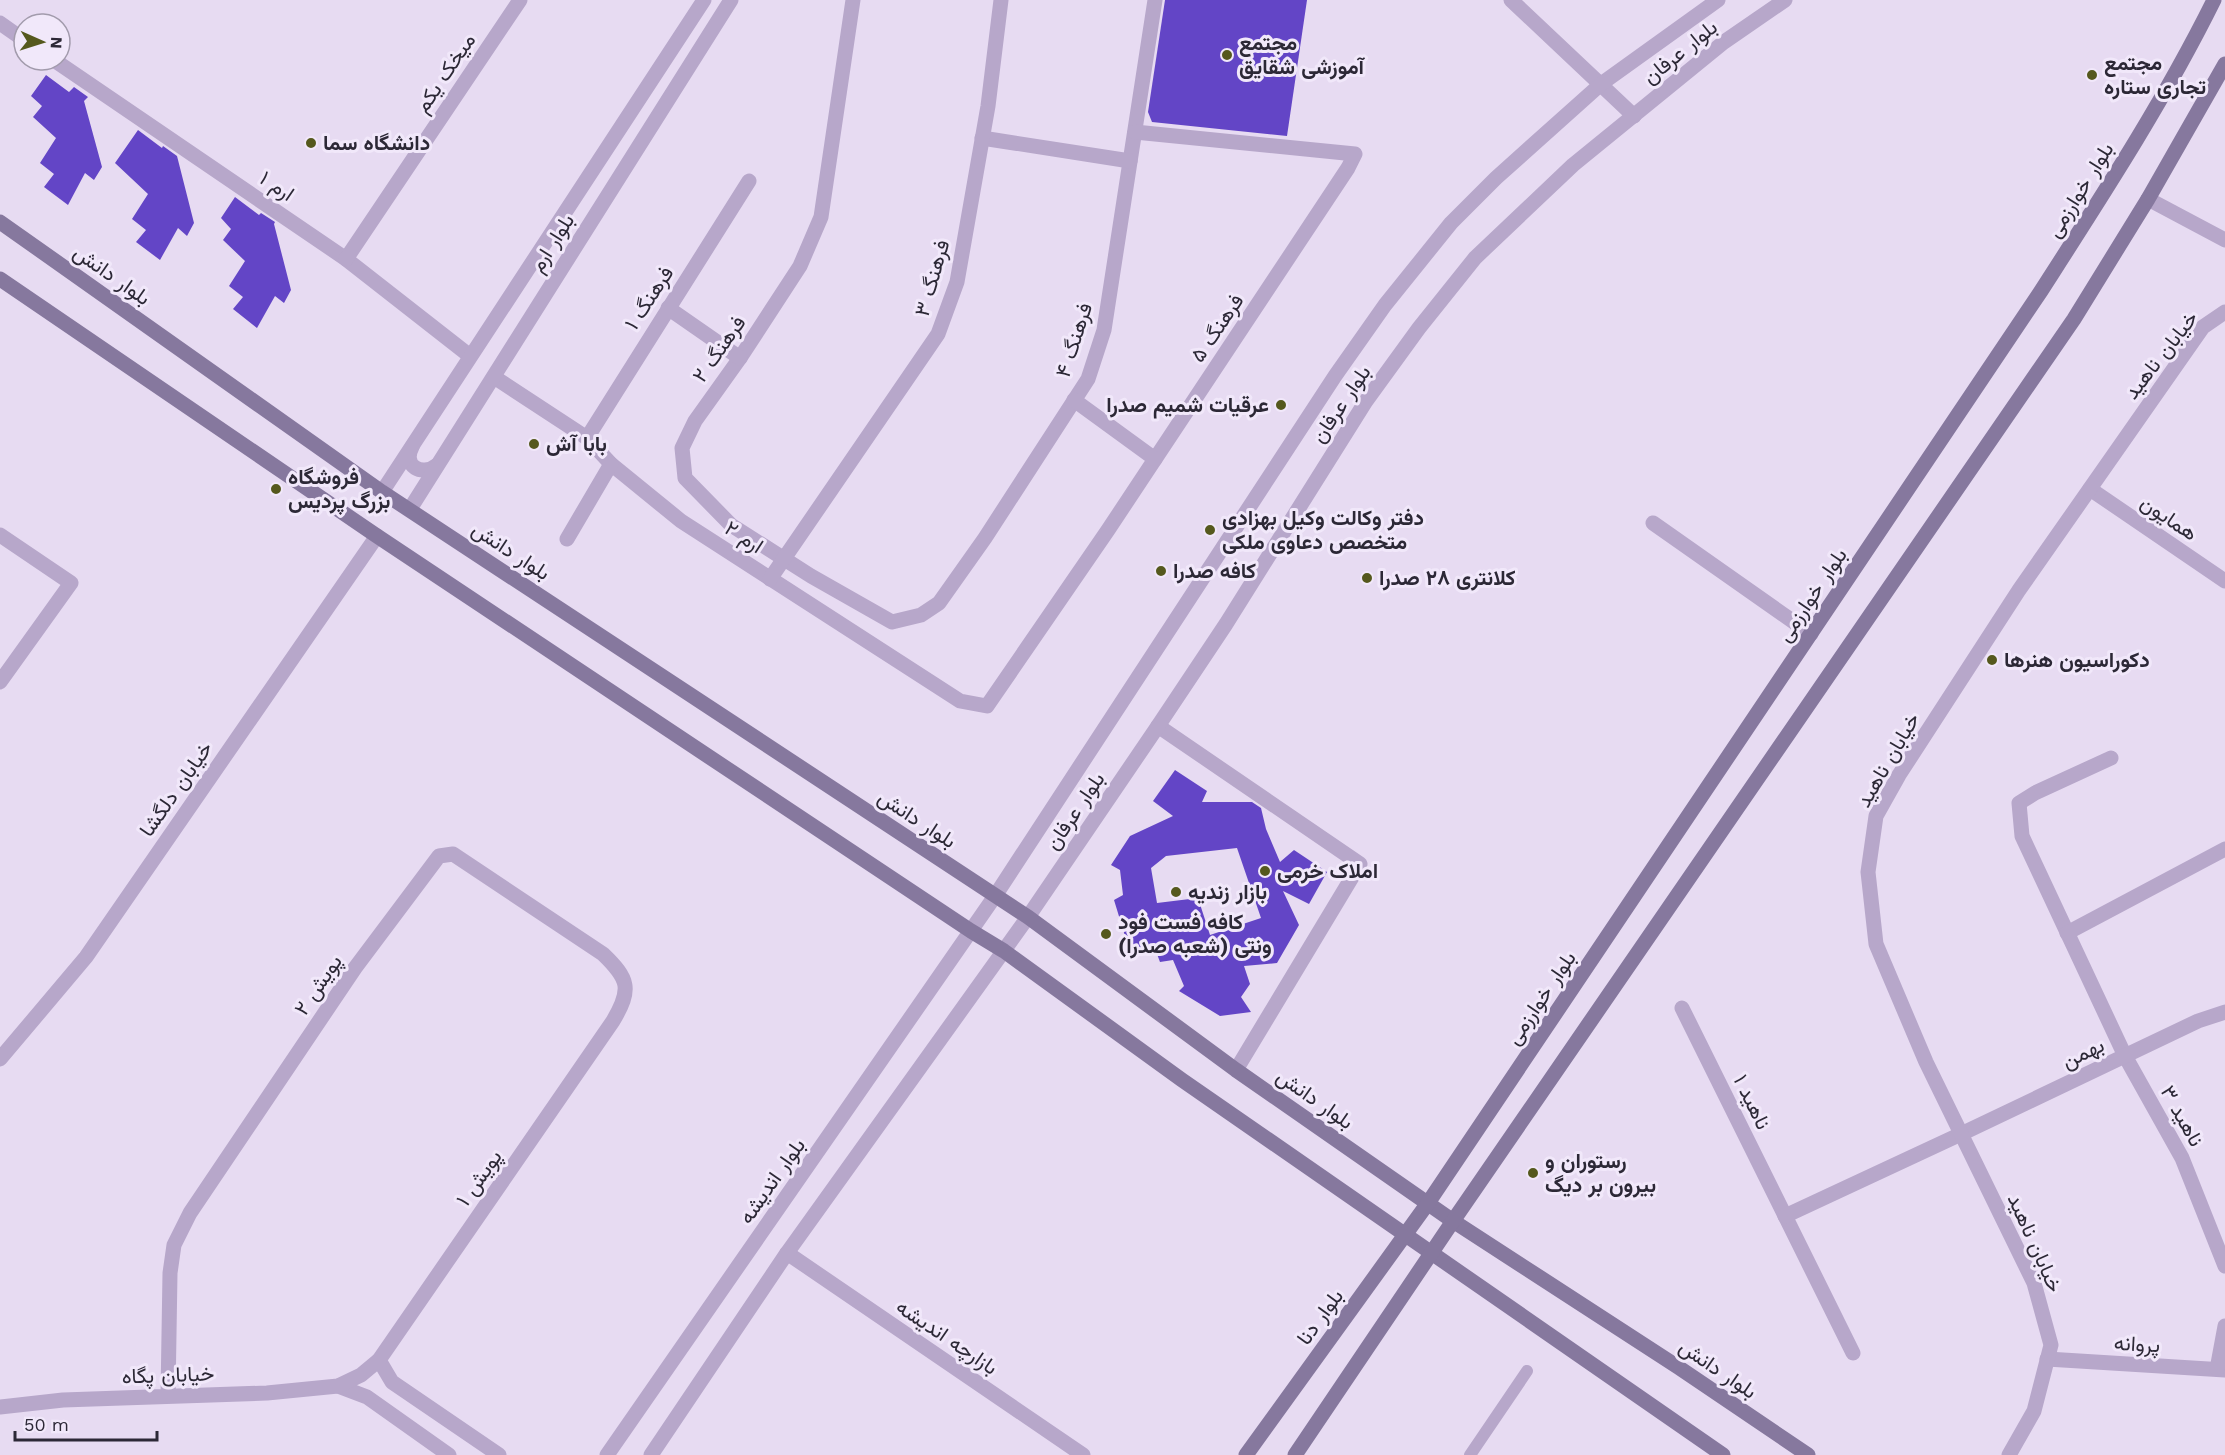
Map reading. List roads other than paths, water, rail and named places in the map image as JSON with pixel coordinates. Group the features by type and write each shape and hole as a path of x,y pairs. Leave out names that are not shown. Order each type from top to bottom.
{"main road":[{"name":"بلوار خوارزمی","path":"1428,1203 2041,291 2112,181 2183,63 2214,0"},
{"path":"1294,1455 2074,319 2148,199 2225,64"},
{"name":"بلوار دانش","path":"0,222 382,492 1028,917 1236,1070 1453,1221 1678,1367 1808,1455"},
{"path":"0,280 377,536 1004,951 1182,1080 1723,1455"},
{"name":"بلوار دنا","path":"1246,1455 1428,1203"}],"street":[{"name":"میخک یکم","path":"346,259 520,0"},
{"name":"بلوار ارم","path":"382,492 704,0"},
{"name":"بلوار ارم","path":"410,509 731,0"},
{"name":"فرهنگ ۲","path":"853,0 821,217 800,266 740,358 694,421 682,448 685,478 731,525 892,622"},
{"name":"فرهنگ ۳","path":"770,579 938,334 957,282 982,138 1001,0"},
{"name":"فرهنگ ۴","path":"892,622 921,615 939,603 985,538 1088,379 1104,330 1155,0"},
{"path":"1511,0 1634,116"},
{"name":"بلوار عرفان","path":"971,931 1335,376 1385,305 1451,223 1496,178 1601,84 1718,0"},
{"name":"بلوار عرفان","path":"1004,951 1232,614 1366,401 1419,328 1475,258 1573,165 1724,42 1785,0"},
{"name":"ارم ۱","path":"72,72 346,259 470,356"},
{"name":"فرهنگ ۵","path":"987,706 1155,459 1348,168 1355,154 1135,132"},
{"path":"982,138 1130,161"},
{"name":"فرهنگ ۱","path":"587,438 749,180"},
{"path":"2148,199 2225,240"},
{"path":"668,308 740,358"},
{"name":"خیابان ناهید","path":"2009,1455 2034,1411 2051,1345 2034,1283 1926,1062 1876,944 1868,872 1876,816 1899,775 2019,590 2203,327 2225,312"},
{"name":"ارم ۲","path":"494,377 587,438 611,464 681,521 960,700 987,706"},
{"path":"1074,400 1155,459"},
{"path":"413,444 410,460 415,467 422,471 431,470 437,465"},
{"path":"567,539 611,464"},
{"name":"همایون","path":"2090,489 2225,581"},
{"path":"1653,523 1811,634"},
{"path":"0,535 71,583 0,682"},
{"name":"خیابان دلگشا","path":"0,1059 86,957 377,536"},
{"path":"1158,726 1360,864 1236,1070"},
{"name":"ناهید ۳","path":"2111,758 2035,793 2019,803 2022,836 2125,1056 2182,1158 2225,1266"},
{"path":"2067,933 2225,849"},
{"name":"پویش ۲","path":"168,1395 170,1273 174,1245 184,1223 355,968 439,856 453,854 603,954 619,969 624,981 625,1001 613,1021"},
{"name":"بلوار اندیشه","path":"607,1455 971,931"},
{"path":"651,1455 787,1253 1004,951"},
{"name":"ناهید ۱","path":"1682,1008 1853,1353"},
{"name":"بهمن","path":"1961,1134 2198,1021 2225,1012"},
{"name":"پویش ۱","path":"379,1360 613,1021"},
{"path":"1785,1216 1961,1134"},
{"name":"بازارچه اندیشه","path":"787,1253 1083,1455"},
{"path":"2221,1370 2225,1326"},
{"name":"پروانه","path":"2047,1359 2221,1370"},
{"path":"379,1360 392,1382 499,1455"},
{"name":"خیابان پگاه","path":"0,1407 63,1400 267,1393 338,1386 361,1375 379,1360"},
{"name":"خیابان پگاه","path":"338,1386 367,1397 449,1455"}],"lane":[{"path":"1470,1455 1527,1371"}],"place":[{"name":"مجتمع آموزشی شقایق","path":"1227,55"},
{"name":"مجتمع تجاری ستاره","path":"2092,75"},
{"name":"دانشگاه سما","path":"311,143"},
{"name":"عرقیات شمیم صدرا","path":"1281,405"},
{"name":"بابا آش","path":"534,444"},
{"name":"فروشگاه بزرگ پردیس","path":"276,489"},
{"name":"دفتر وکالت وکیل بهزادی متخصص دعاوی ملکی","path":"1210,530"},
{"name":"کافه صدرا","path":"1161,571"},
{"name":"کلانتری ۲۸ صدرا","path":"1367,578"},
{"name":"دکوراسیون هنرها","path":"1992,660"},
{"name":"املاک خرمی","path":"1265,871"},
{"name":"بازار زندیه","path":"1176,892"},
{"name":"کافه فست فود ونتی (شعبه صدرا)","path":"1106,934"},
{"name":"رستوران و بیرون بر دیگ","path":"1533,1173"}]}
